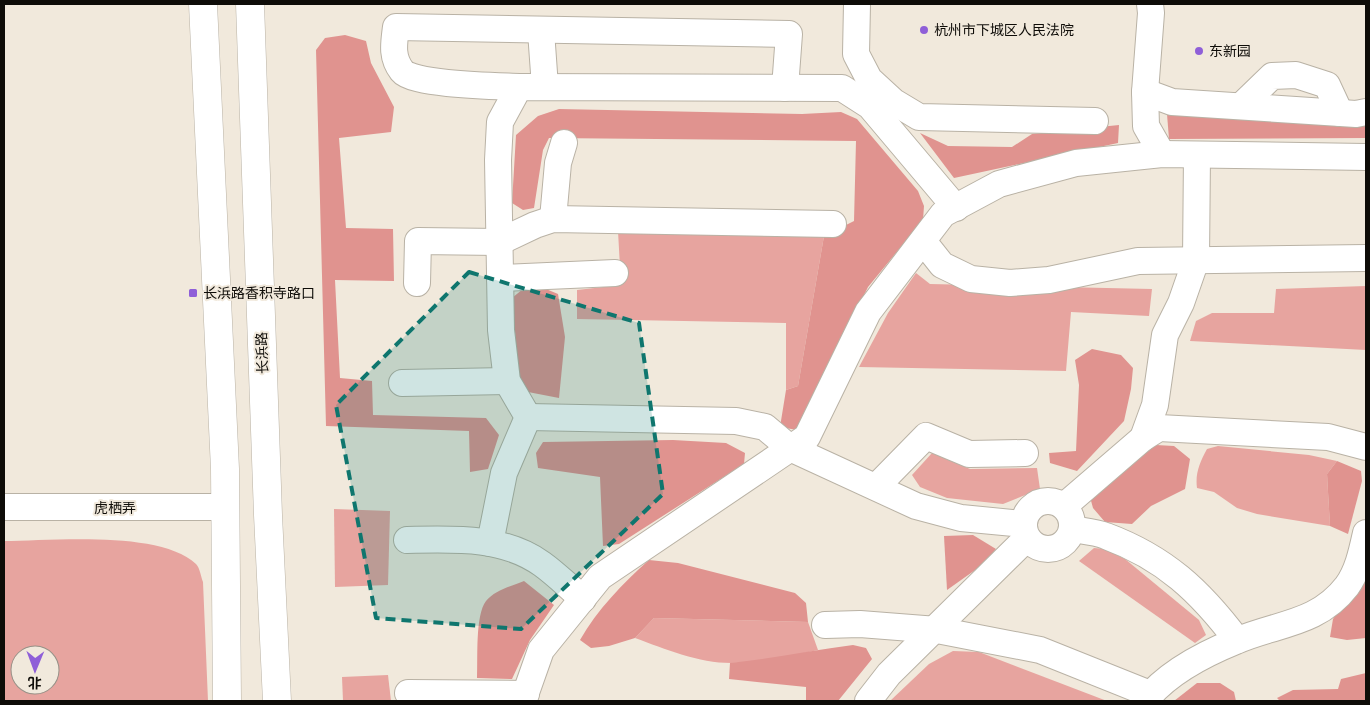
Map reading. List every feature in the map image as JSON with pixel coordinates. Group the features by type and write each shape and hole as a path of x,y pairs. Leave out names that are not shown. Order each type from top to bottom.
{"main road":[{"path":"203,4 225,507 227,701"},
{"name":"长浜路","path":"250,4 268,515 277,701"}],"street":[{"path":"857,4 856,54 868,79 894,102 919,118 1096,120"},
{"path":"1150,4 1152,13 1145,92 1146,126 1162,154"},
{"path":"785,88 789,34 396,27 393,52 403,72 418,80 532,87 785,88 842,88 870,106 956,208"},
{"path":"528,417 507,382 501,330 498,160 500,122 532,87 541,31"},
{"path":"1241,106 1272,76 1296,75 1327,85 1340,113"},
{"path":"1145,92 1172,102 1340,113 1366,112"},
{"path":"552,219 558,163 564,143"},
{"path":"408,693 524,698 540,650 600,578 807,437 868,312 944,214 999,184 1076,163 1162,154 1366,157"},
{"path":"1144,438 1155,405 1165,335 1181,303 1196,260 1197,155"},
{"path":"417,284 418,241 499,242 535,224 552,219 833,224"},
{"path":"923,241 942,264 971,279 1010,283 1049,280 1138,261 1366,258"},
{"path":"500,278 615,273"},
{"path":"402,383 507,382"},
{"path":"528,417 736,421 765,427 790,448 916,506 961,518 1025,531 1040,548 1048,550 1064,543 1068,518 1144,438 1159,428 1328,437 1366,447"},
{"path":"490,543 504,473 528,417"},
{"path":"876,487 926,436 969,454 1025,453"},
{"path":"868,701 889,674 936,630 1025,531 1025,516 1035,504 1050,500 1068,518 1146,554 1177,574 1210,605 1237,640"},
{"name":"虎栖弄","path":"4,507 225,507"},
{"path":"825,625 860,624 936,630 1040,650 1148,698 1175,673 1237,640 1307,619 1328,605 1347,586 1358,566 1366,533"},
{"path":"408,540 463,539 506,546 541,563 583,599"}],"highlighted area":[{"path":"469,272 639,323 663,494 521,629 376,618 336,405"}],"shaded area":[{"path":"345,35 366,41 371,63 394,107 391,132 339,138 346,228 393,229 394,281 335,280 340,378 372,381 373,415 486,418 499,435 488,469 470,472 469,431 326,426 316,50 325,38"},
{"path":"559,109 802,114 841,112 857,119 918,191 924,206 923,220 868,287 797,430 780,427 786,390 798,386 824,236 854,221 856,141 549,138 543,150 534,208 523,210 512,203 516,135 538,116"},
{"path":"1167,114 1366,125 1366,138 1169,139"},
{"path":"1119,125 1118,143 954,178 920,133 948,146 1012,147 1032,134"},
{"path":"618,231 824,236 798,386 786,390 786,323 577,319 577,290 621,285"},
{"path":"916,273 930,284 1152,289 1149,316 1071,312 1066,371 859,367 888,313"},
{"path":"1366,286 1366,350 1190,341 1196,321 1212,313 1274,313 1276,289"},
{"path":"523,289 546,289 558,294 565,337 559,398 528,392 519,377 512,298"},
{"path":"1092,349 1121,355 1133,368 1131,389 1124,421 1077,471 1050,463 1049,453 1076,451 1079,385 1075,360"},
{"path":"673,440 726,443 745,453 744,464 619,544 603,546 600,477 538,468 536,453 543,442"},
{"path":"1156,445 1174,446 1190,459 1185,489 1151,506 1132,524 1105,522 1093,508 1090,497"},
{"path":"1218,446 1309,455 1337,461 1327,474 1330,526 1257,514 1237,508 1214,492 1197,488 1197,472 1204,454 1207,449"},
{"path":"932,453 970,469 1037,468 1040,489 1003,504 947,498 920,487 912,475"},
{"path":"1337,461 1361,471 1362,481 1348,534 1330,526 1327,474"},
{"path":"334,509 390,511 388,585 335,587"},
{"path":"973,535 996,549 985,563 947,590 944,536"},
{"path":"76,539 132,542 158,546 179,553 196,564 203,582 208,701 4,701 4,541"},
{"path":"1094,548 1105,549 1125,559 1199,620 1206,635 1195,643 1079,561"},
{"path":"649,560 678,563 795,593 806,603 808,622 654,618 635,638 609,646 591,648 580,640 594,618 611,597"},
{"path":"1366,560 1366,638 1347,640 1330,637 1333,619 1345,602"},
{"path":"524,581 554,605 530,640 512,679 477,678 477,649 482,608 486,601 494,594"},
{"path":"654,618 808,622 818,650 753,662 707,661 682,655 635,638"},
{"path":"853,645 866,648 872,659 838,701 806,701 806,687 729,679 730,663"},
{"path":"953,651 979,652 1107,701 890,701 929,664"},
{"path":"1366,673 1366,701 1280,701 1277,698 1293,690 1338,689 1341,679"},
{"path":"388,675 391,701 343,701 342,677"},
{"path":"1197,683 1220,683 1234,692 1236,701 1174,701"}],"place":[{"name":"杭州市下城区人民法院","path":"924,30"},
{"name":"东新园","path":"1199,51"},
{"name":"长浜路香积寺路口","path":"193,293"}]}
